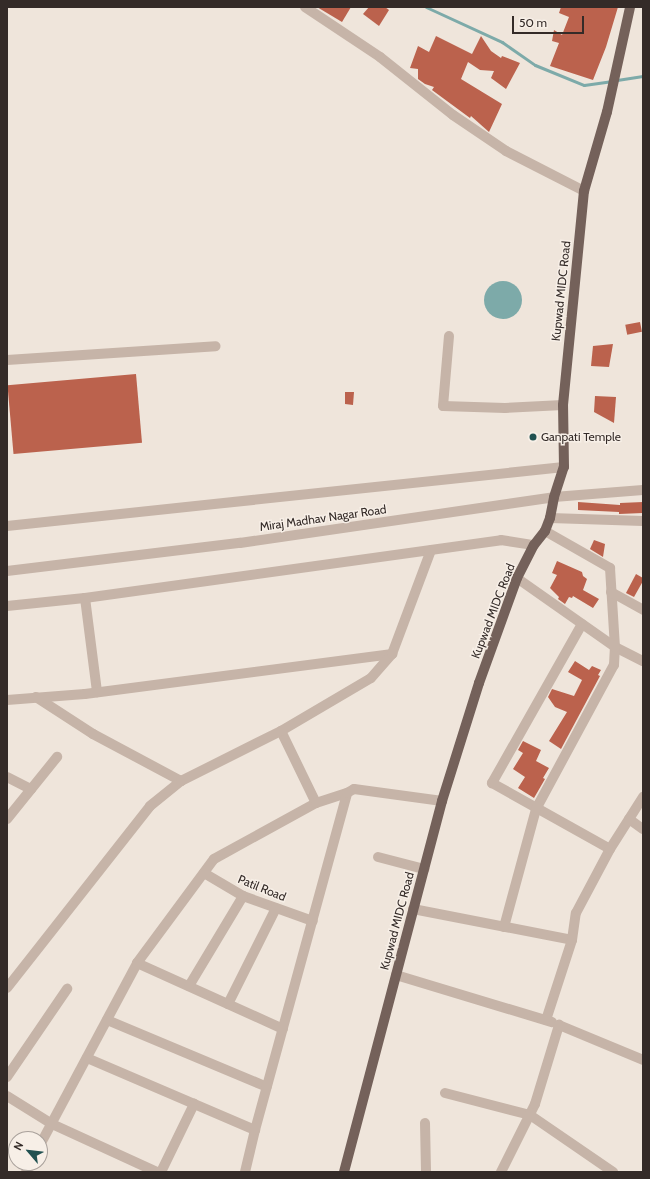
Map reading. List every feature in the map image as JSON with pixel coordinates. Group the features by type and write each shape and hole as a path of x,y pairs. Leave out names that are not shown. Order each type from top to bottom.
{"main road":[{"name":"Kupwad MIDC Road","path":"344,1172 442,801 480,683 517,578 534,545 545,531 564,467 563,406 584,191 607,112 630,7"}],"street":[{"path":"305,7 380,57 425,91 453,115 506,151 584,191"},
{"path":"449,336 443,406 505,408 563,406"},
{"path":"7,360 216,346"},
{"path":"7,526 564,467"},
{"name":"Miraj Madhav Nagar Road","path":"7,571 240,544 554,497 643,490"},
{"path":"550,518 643,521"},
{"path":"504,927 536,809 614,665 615,646 610,568 545,531"},
{"path":"7,606 85,598 500,540 534,545"},
{"path":"7,988 150,806 181,781 281,731 371,678 392,654 431,550"},
{"path":"517,578 615,646 643,661"},
{"path":"611,592 643,610"},
{"path":"85,598 98,692"},
{"path":"582,624 492,783 536,809 610,849"},
{"path":"7,700 98,692 392,654"},
{"path":"36,698 93,734 181,781"},
{"path":"281,731 316,803"},
{"path":"7,819 57,757"},
{"path":"7,777 31,789"},
{"path":"48,1131 137,963 214,859 316,803 347,793 354,789 442,801"},
{"path":"245,1172 255,1130 347,793"},
{"path":"546,1020 572,940 576,913 610,849 643,797"},
{"path":"629,820 643,829"},
{"path":"378,857 424,869"},
{"name":"Patil Road","path":"204,874 243,896 313,921"},
{"path":"189,986 243,896"},
{"path":"228,1004 276,908"},
{"path":"413,909 572,940"},
{"path":"137,963 283,1029"},
{"path":"396,975 546,1020 643,1060"},
{"path":"7,1077 66,989"},
{"path":"107,1020 267,1087"},
{"path":"500,1172 535,1104 560,1025"},
{"path":"87,1058 255,1130"},
{"path":"445,1093 530,1115 600,1169 613,1172"},
{"path":"7,1096 52,1124 157,1172"},
{"path":"161,1172 194,1104"},
{"path":"425,1123 426,1172"}],"water":[{"path":"503,281 516,287 522,300 516,313 503,319 490,313 484,300 490,287"}],"building":[{"path":"317,7 351,7 342,22"},
{"path":"369,7 385,7 389,10 379,26 363,14"},
{"path":"561,7 618,7 606,47 593,80 550,66 559,43 552,41 554,30 562,35 569,17 559,13"},
{"path":"436,36 472,54 481,36 491,51 501,58 502,56 520,63 506,89 491,78 494,71 480,70 468,62 461,79 502,104 489,132 471,116 470,118 432,90 434,87 425,84 418,79 418,69 410,68 418,46 429,52"},
{"path":"640,322 642,332 627,335 625,325"},
{"path":"613,344 609,367 591,366 593,346"},
{"path":"136,374 142,443 14,454 7,385"},
{"path":"345,392 354,392 353,405 345,404"},
{"path":"595,396 616,397 614,423 594,412"},
{"path":"578,502 620,505 620,503 643,502 643,513 619,514 619,512 578,510"},
{"path":"594,540 605,544 603,557 590,549"},
{"path":"557,561 582,572 583,576 587,579 583,590 599,599 593,608 573,596 572,598 569,597 565,604 558,599 559,597 550,588 557,575 552,573"},
{"path":"636,574 643,578 643,581 634,597 626,593"},
{"path":"575,661 589,670 592,666 601,670 598,675 600,676 561,749 549,741 567,712 555,707 548,697 552,689 574,696 582,680 568,672"},
{"path":"523,741 541,750 536,761 549,768 543,778 545,779 534,798 518,788 525,777 513,769 523,753 518,750"}],"waterway":[{"path":"426,7 502,42 535,65 584,85 611,81"},
{"path":"617,80 643,76"}],"place":[{"name":"Ganpati Temple","path":"533,437"}]}
